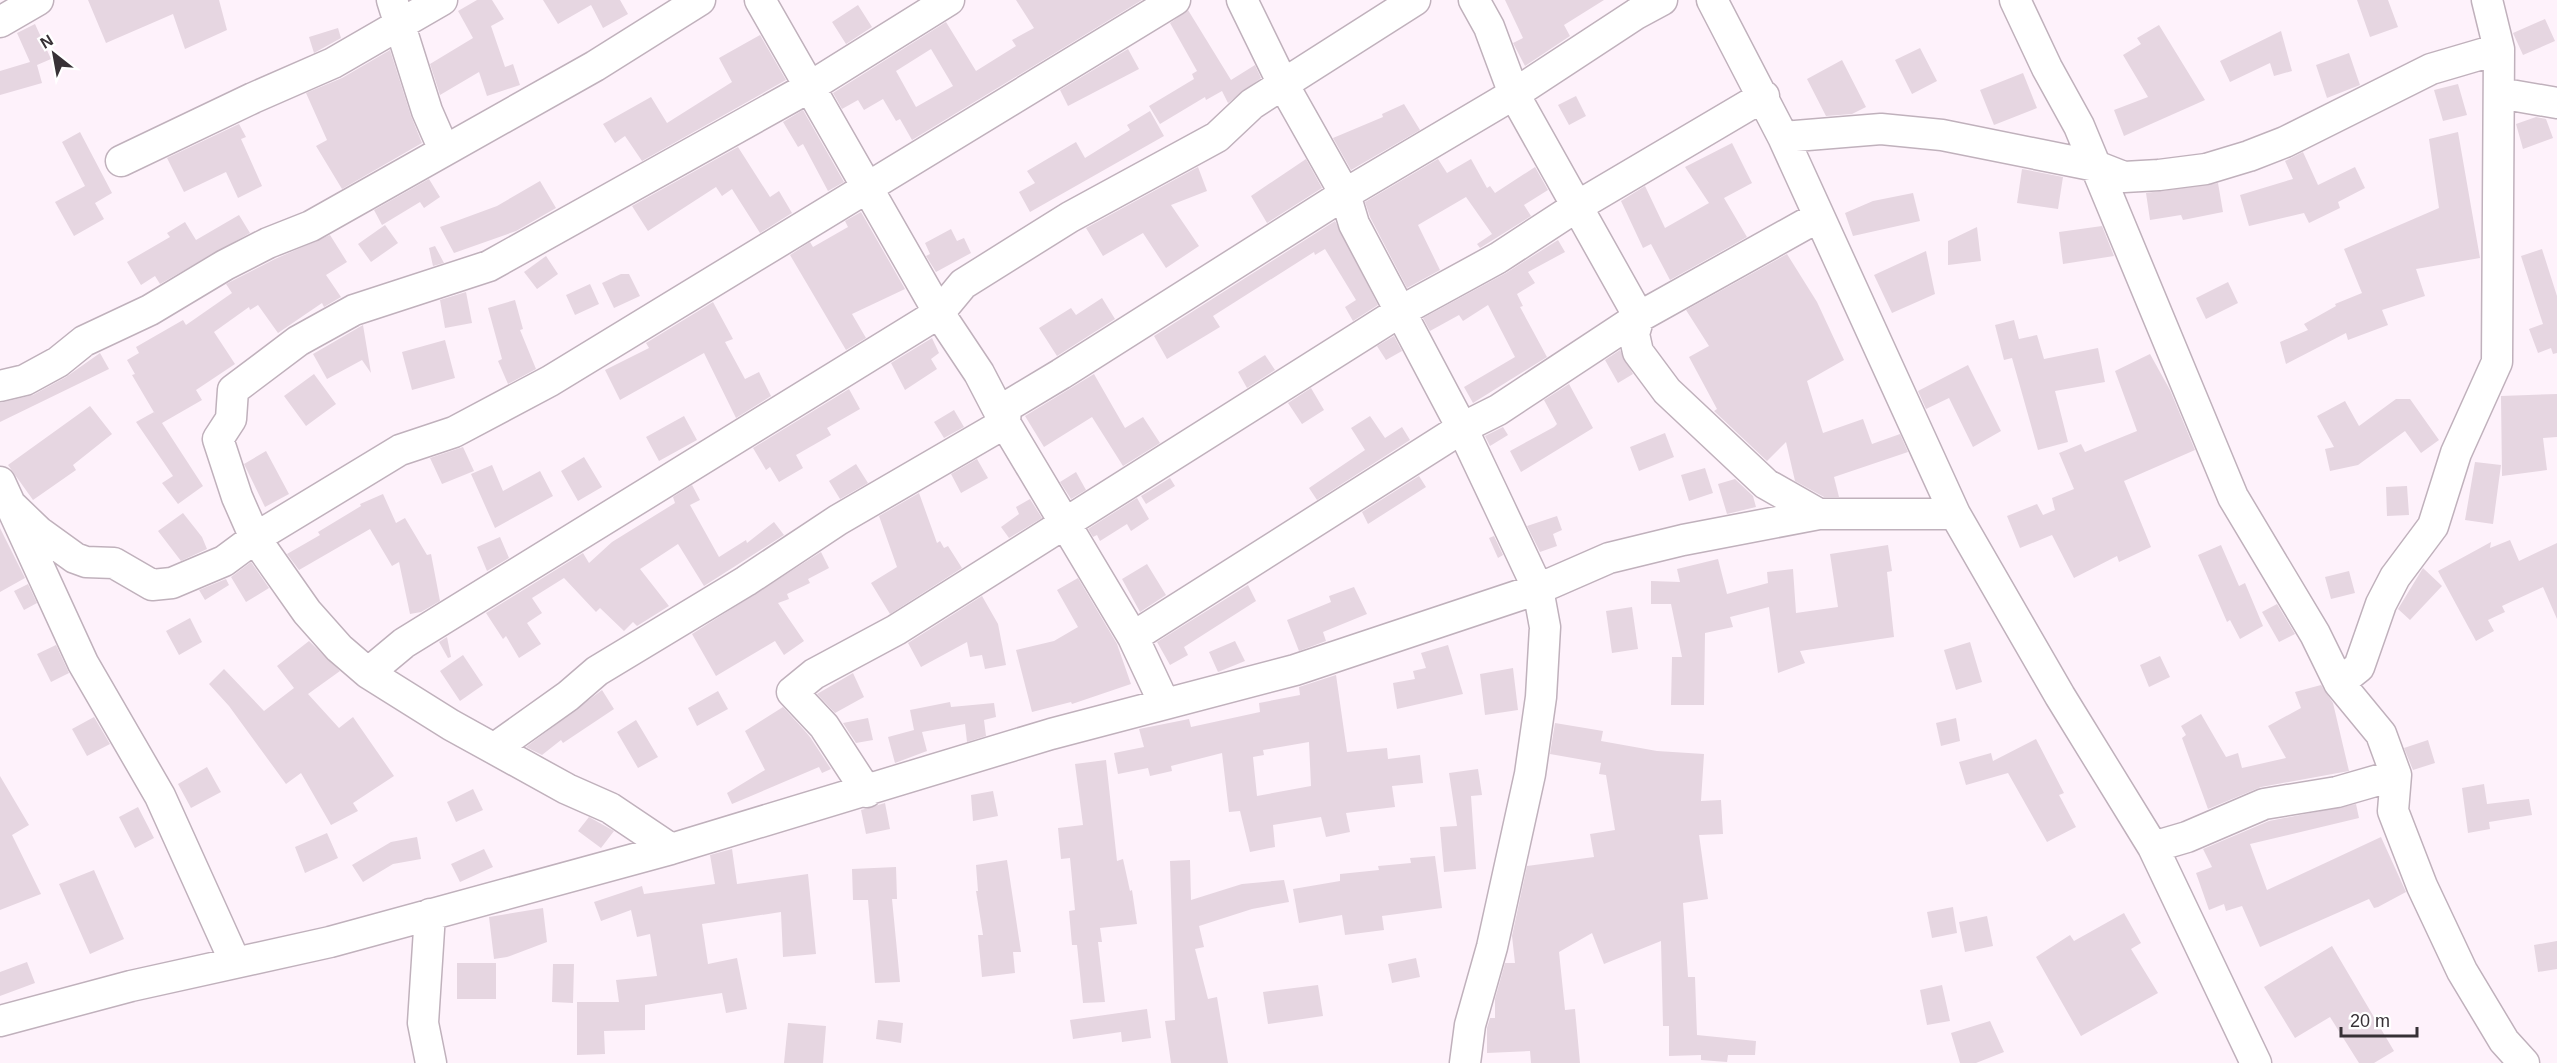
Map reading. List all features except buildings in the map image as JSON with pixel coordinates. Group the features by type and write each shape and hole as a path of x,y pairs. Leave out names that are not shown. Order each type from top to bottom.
{"street":[{"path":"0,22 38,0"},
{"path":"121,161 243,102 333,63 396,12 442,0"},
{"path":"0,386 25,380 58,362 84,341 150,310 268,243 311,226 595,66 700,0"},
{"path":"760,0 808,88 939,313 979,373 1005,423 1133,636 1164,704"},
{"path":"671,849 610,808 567,789 451,725 368,673 339,648 307,612 255,538 237,498 218,439 231,419 233,390 298,341 354,310 489,266 808,88 949,0"},
{"path":"6,494 39,532 75,558 86,562 114,563 152,585 172,583 224,561 255,538 400,450 454,432 550,381 1175,0"},
{"path":"1242,0 1283,84 1345,194 1354,224 1462,428 1538,589 1545,627 1541,697 1530,774 1492,948 1470,1025 1465,1063"},
{"path":"368,673 404,643 939,313 963,284 1070,217 1217,137 1252,104 1415,0"},
{"path":"1474,0 1489,27 1514,94 1639,317 1634,334 1638,352 1667,391 1766,484 1819,514"},
{"path":"1005,423 1006,407 1024,394 1060,374 1345,194 1514,94 1636,14 1662,0"},
{"path":"1712,0 1764,96 1955,514 2061,696 2153,847 2256,1063"},
{"path":"2015,0 2047,68 2079,126 2234,497 2315,634 2339,683 2381,734 2396,775 2393,811 2422,886 2462,971 2504,1041 2524,1063"},
{"path":"2339,683 2359,667 2395,577 2433,526 2456,453 2497,362 2499,49 2487,0"},
{"path":"396,12 427,111 444,150"},
{"path":"1783,137 1881,129 1942,135 2096,166 2124,177 2206,169 2285,142 2431,69 2499,49"},
{"path":"2499,93 2557,103"},
{"path":"867,792 824,726 792,693 814,674 896,630 1401,311 1498,258 1576,207 1764,96"},
{"path":"1133,636 1462,428 1498,410 1639,317 1818,217"},
{"path":"495,748 568,696 597,671 746,581 838,520 1005,423"},
{"path":"6,494 83,663 160,796 235,962"},
{"path":"0,1022 235,962 330,942 671,849 867,792 1051,734 1295,670 1538,589 1609,558 1706,535 1819,514 1955,514"},
{"path":"2153,847 2187,837 2264,804 2337,792 2396,775"},
{"path":"430,914 423,1023 431,1063"}]}
